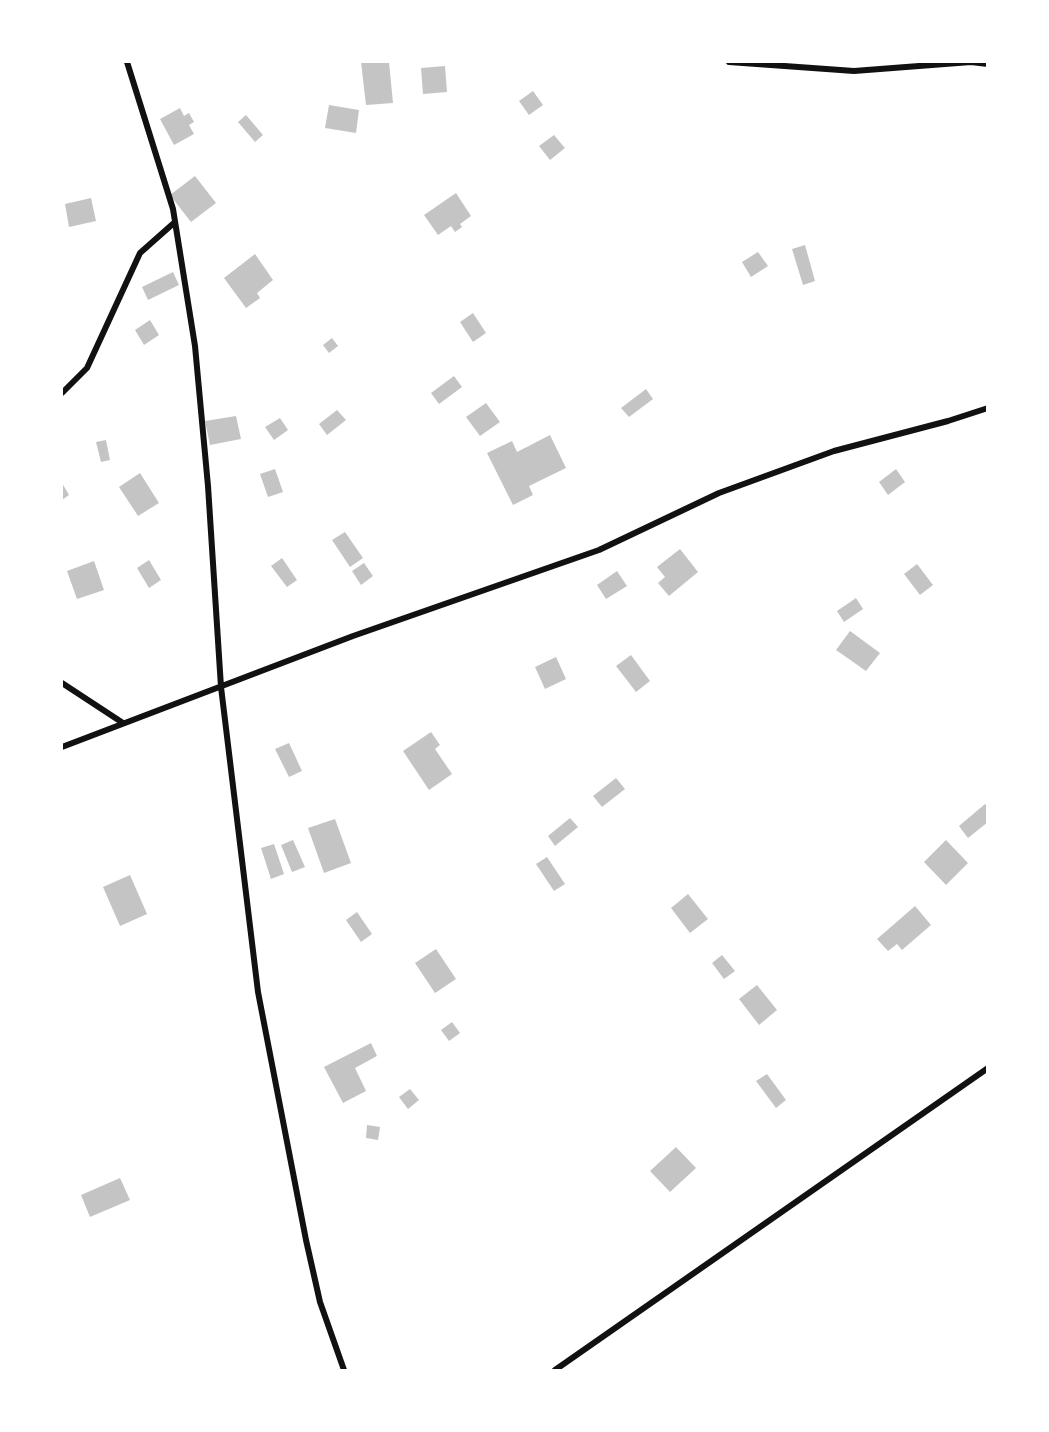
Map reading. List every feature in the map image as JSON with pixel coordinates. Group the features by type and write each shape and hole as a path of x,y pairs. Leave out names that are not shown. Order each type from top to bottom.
{"street":[{"path":"127,62 173,209 195,346 208,486 221,687 258,992 320,1302 344,1371"},
{"path":"729,62 854,71 971,62 987,64"},
{"path":"62,393 87,368 140,253 175,222"},
{"path":"62,747 353,636 598,550 719,493 834,452 987,408"},
{"path":"62,683 123,723"},
{"path":"555,1371 987,1068"}],"building":[{"path":"361,62 389,62 393,103 366,105"},
{"path":"445,66 447,92 423,94 421,68"},
{"path":"533,91 543,105 529,115 519,101"},
{"path":"329,105 359,110 356,133 325,128"},
{"path":"180,108 184,116 189,113 194,122 189,125 194,134 174,145 160,119"},
{"path":"246,115 263,135 255,142 238,122"},
{"path":"554,135 565,148 550,160 539,146"},
{"path":"195,176 216,203 191,222 170,195"},
{"path":"456,193 471,216 460,224 462,227 455,232 451,226 438,235 424,215"},
{"path":"91,198 96,221 69,227 65,204"},
{"path":"805,245 815,281 803,285 792,249"},
{"path":"758,252 768,266 751,277 742,262"},
{"path":"255,254 273,280 257,293 260,298 246,308 224,278"},
{"path":"173,272 179,285 148,300 142,287"},
{"path":"473,313 486,333 473,342 460,322"},
{"path":"150,320 159,335 144,345 135,330"},
{"path":"332,338 338,346 329,353 323,345"},
{"path":"454,376 462,387 439,404 431,393"},
{"path":"646,389 653,399 629,417 621,408"},
{"path":"486,403 500,422 480,436 466,417"},
{"path":"337,410 346,420 327,435 319,424"},
{"path":"236,416 241,439 210,445 205,421"},
{"path":"280,418 288,430 274,440 265,427"},
{"path":"550,435 566,468 529,486 533,495 513,505 487,453 512,441 517,452"},
{"path":"106,440 110,460 101,462 96,442"},
{"path":"275,469 283,492 268,497 260,474"},
{"path":"896,469 905,482 888,495 879,482"},
{"path":"140,473 159,503 138,516 119,487"},
{"path":"62,483 69,495 62,500"},
{"path":"345,532 363,558 350,567 332,540"},
{"path":"680,549 698,572 669,596 658,583 665,577 657,567"},
{"path":"282,558 297,580 287,587 271,566"},
{"path":"149,560 161,580 149,588 137,568"},
{"path":"94,561 104,590 77,599 67,571"},
{"path":"364,563 373,576 361,585 352,571"},
{"path":"917,564 933,585 920,595 904,574"},
{"path":"617,571 627,586 606,599 597,585"},
{"path":"856,598 863,609 844,622 837,611"},
{"path":"850,631 880,653 866,671 836,650"},
{"path":"631,655 650,681 636,692 616,666"},
{"path":"556,657 566,679 545,689 535,667"},
{"path":"431,732 440,745 435,749 452,774 429,790 403,751"},
{"path":"289,743 302,771 289,777 275,749"},
{"path":"616,778 625,789 602,807 593,796"},
{"path":"985,804 988,807 988,822 968,838 959,826"},
{"path":"570,818 578,827 555,846 548,836"},
{"path":"335,819 351,863 324,873 308,828"},
{"path":"293,840 305,867 292,872 281,845"},
{"path":"946,840 968,863 946,885 924,862"},
{"path":"274,844 284,874 271,879 261,848"},
{"path":"547,857 565,884 554,891 536,864"},
{"path":"130,875 147,914 120,926 103,887"},
{"path":"688,894 708,919 690,933 671,908"},
{"path":"915,906 931,925 902,950 897,944 888,951 877,939"},
{"path":"357,912 372,934 361,942 346,920"},
{"path":"436,949 456,979 435,993 415,963"},
{"path":"722,955 735,971 724,979 712,963"},
{"path":"757,985 777,1010 759,1025 739,999"},
{"path":"452,1022 460,1033 449,1041 441,1030"},
{"path":"371,1043 377,1056 355,1068 366,1091 343,1103 324,1067"},
{"path":"767,1074 786,1100 776,1108 756,1081"},
{"path":"410,1089 419,1100 408,1109 399,1097"},
{"path":"367,1125 380,1127 378,1140 366,1138"},
{"path":"676,1147 696,1168 670,1192 650,1171"},
{"path":"120,1178 130,1200 90,1217 81,1195"}]}
